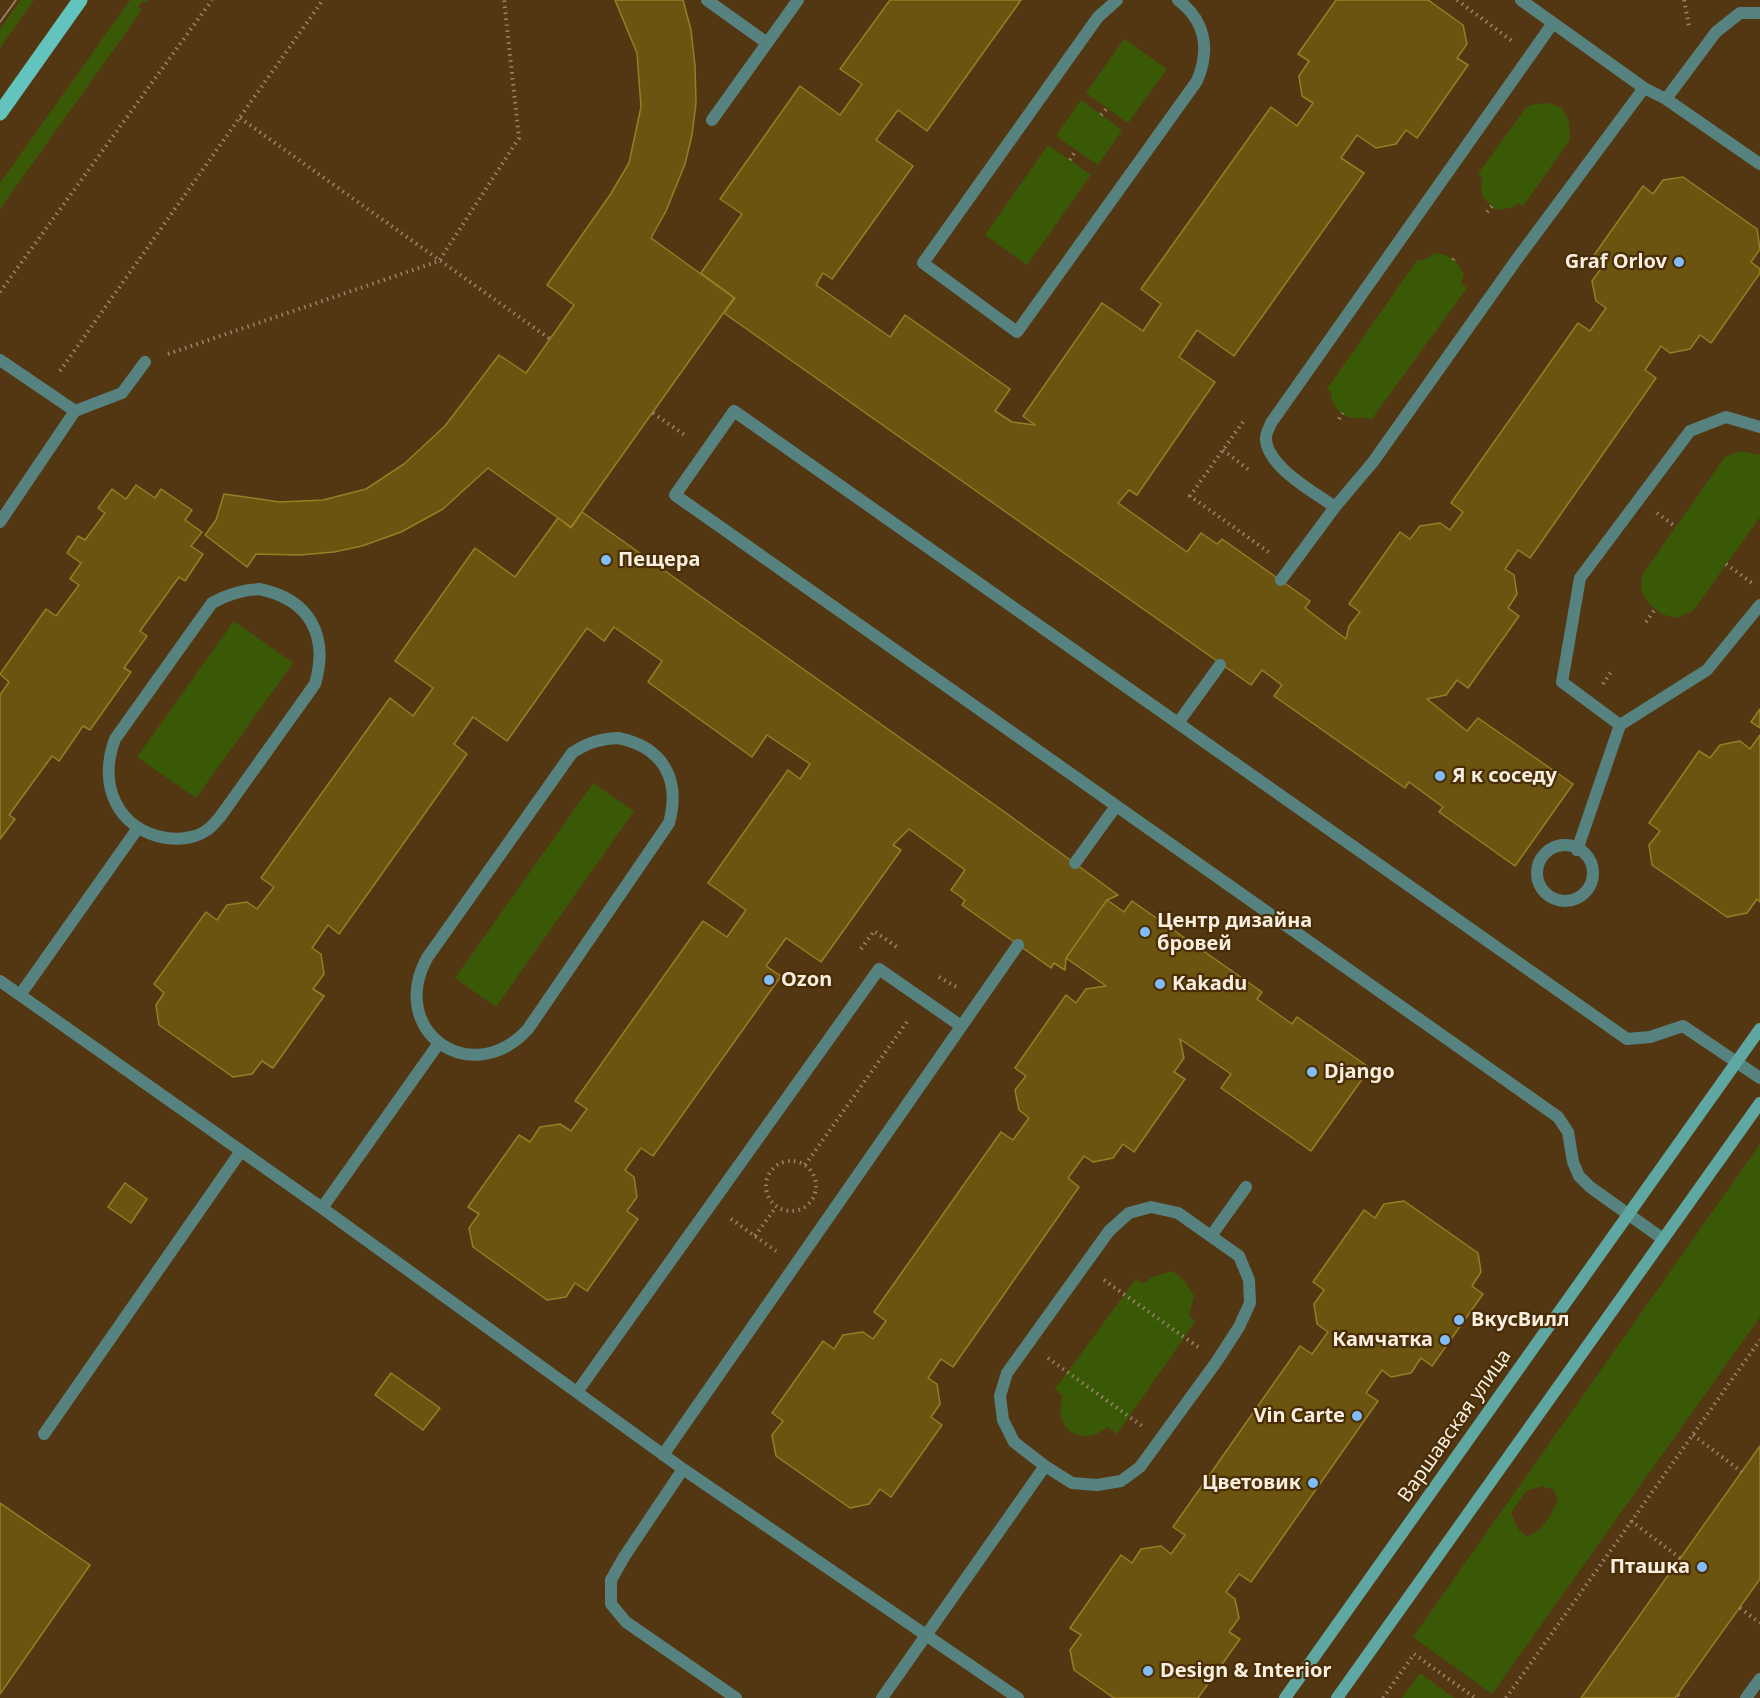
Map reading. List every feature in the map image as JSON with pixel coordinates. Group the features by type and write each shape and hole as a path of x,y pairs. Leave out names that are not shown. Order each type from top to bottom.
{"main road":[{"path":"0,113 80,0"}],"street":[{"name":"Варшавская улица","path":"1285,1698 1737,1062 1756,1044 1760,1029"},
{"path":"1337,1698 1760,1103"}],"lane":[{"path":"707,0 766,43"},
{"path":"712,120 798,0"},
{"path":"1118,0 1098,17 923,263 1017,332 1194,87 1204,56 1203,34 1192,11 1180,0"},
{"path":"1521,0 1644,88 1666,99 1760,164"},
{"path":"1666,99 1716,32 1740,13 1760,13"},
{"path":"1335,507 1281,468 1269,454 1265,438 1271,423 1553,23"},
{"path":"1281,580 1335,507 1373,462 1517,259 1644,88"},
{"path":"0,360 75,411"},
{"path":"0,522 75,411 122,393 146,362"},
{"path":"1663,1239 1590,1187 1579,1176 1573,1162 1568,1132 1558,1117 675,495 734,411 1627,1039 1650,1037 1683,1026 1760,1078"},
{"path":"1620,725 1562,682 1580,578 1690,431 1726,417 1760,428"},
{"path":"259,589 276,592 290,600 315,628 320,647 320,666 315,684 220,817 207,830 192,837 173,839 155,836 138,828 125,816 109,787 107,771 109,754 115,739 212,603 243,590 259,589"},
{"path":"1577,850 1620,725 1707,670 1760,605"},
{"path":"1178,723 1220,665"},
{"path":"618,738 634,741 649,749 661,761 669,775 673,791 673,807 669,823 528,1029 502,1050 486,1055 470,1055 454,1051 439,1043 428,1032 420,1018 416,1003 419,972 558,772 572,753 586,744 601,739 618,738"},
{"path":"1075,863 1116,806"},
{"path":"20,995 138,828"},
{"path":"1569,846 1577,850 1585,853 1590,861 1592,878 1590,886 1584,893 1569,901 1550,897 1538,882 1539,863 1551,849 1569,846"},
{"path":"663,1455 1018,945"},
{"path":"577,1392 879,969 961,1026"},
{"path":"0,981 322,1208 663,1455 1018,1698"},
{"path":"322,1208 439,1043"},
{"path":"44,1434 242,1151"},
{"path":"1211,1236 1246,1187"},
{"path":"1152,1207 1178,1213 1211,1236 1239,1256 1249,1280 1250,1304 1239,1327 1217,1361 1140,1467 1121,1481 1097,1485 1072,1483 1014,1442 1003,1420 1000,1396 1007,1373 1109,1231 1129,1213 1152,1207"},
{"path":"882,1698 1045,1466"},
{"path":"683,1469 611,1580 612,1604 626,1622 736,1698"},
{"path":"1746,1698 1760,1679"}],"path":[{"path":"0,292 212,0"},
{"path":"46,391 323,0"},
{"path":"146,362 439,261 519,138 504,0"},
{"path":"1101,115 1107,108"},
{"path":"240,118 550,339"},
{"path":"1070,160 1076,150"},
{"path":"1487,212 1492,206"},
{"path":"653,412 706,450"},
{"path":"1339,419 1343,413"},
{"path":"1257,476 1222,450 1190,496 1270,554 1276,545"},
{"path":"1726,564 1760,589"},
{"path":"1646,622 1655,609"},
{"path":"805,1165 939,977"},
{"path":"795,1161 805,1165 813,1173 816,1184 814,1195 808,1204 798,1210 787,1210 776,1206 769,1198 766,1188 767,1177 774,1167 783,1162 795,1161"},
{"path":"711,1204 795,1265"},
{"path":"755,1236 776,1206"},
{"path":"1084,1266 1217,1361"},
{"path":"1506,1698 1760,1340"},
{"path":"1028,1344 1160,1439"},
{"path":"1692,1435 1742,1472"},
{"path":"1632,1521 1680,1558"},
{"path":"1740,1608 1760,1623"},
{"path":"1383,1698 1414,1654 1475,1698"}],"green space":[{"path":"21,0 34,0 0,48 0,29"},
{"path":"130,0 148,0 146,3 142,1 138,7 142,10 0,209 0,183"},
{"path":"1124,39 1167,69 1128,123 1086,93"},
{"path":"1081,100 1122,130 1098,165 1056,136"},
{"path":"1549,103 1562,108 1569,122 1570,140 1523,206 1519,203 1511,208 1496,210 1483,196 1481,182 1483,177 1478,174 1525,109 1531,105"},
{"path":"1048,145 1091,175 1027,265 985,235"},
{"path":"1436,253 1445,255 1456,262 1464,274 1461,283 1467,288 1371,420 1366,417 1347,417 1334,405 1331,392 1327,389 1418,259 1422,261"},
{"path":"1741,451 1760,455 1760,517 1693,611 1676,618 1662,614 1649,604 1641,591 1642,575 1725,457"},
{"path":"234,621 293,663 196,798 137,757"},
{"path":"593,783 634,811 496,1007 455,978"},
{"path":"1760,1144 1760,1317 1492,1694 1413,1637","holes":["1542,1486 1554,1490 1558,1500 1549,1517 1538,1531 1527,1537 1518,1529 1511,1513 1526,1491"]},
{"path":"1172,1271 1184,1280 1194,1296 1189,1316 1195,1322 1117,1434 1107,1427 1088,1436 1071,1432 1065,1426 1062,1417 1063,1396 1055,1389 1136,1279 1143,1284 1152,1277"},
{"path":"1420,1673 1454,1698 1402,1698"}],"building":[{"path":"615,0 683,0 691,30 695,66 696,103 692,135 685,164 666,211 651,238 734,298 571,527 488,468 443,509 401,532 362,546 334,552 300,555 256,554 247,567 205,535 216,520 224,494 280,502 323,500 366,489 404,464 445,426 499,355 526,373 574,305 547,285 610,195 629,163 641,107 637,53"},
{"path":"890,0 1021,0 927,131 898,110 876,140 913,166 832,279 823,273 816,285 890,337 905,315 1010,389 995,411 1012,422 1035,425 1023,416 1102,303 1143,331 1161,304 1141,289 1271,107 1297,126 1313,103 1302,96 1299,76 1309,61 1298,54 1336,0 1428,0 1463,25 1467,44 1457,58 1468,65 1417,138 1406,130 1396,144 1376,148 1357,135 1341,158 1364,173 1234,356 1197,330 1179,357 1215,382 1137,495 1129,490 1118,503 1187,552 1201,533 1217,544 1222,539 1310,601 1305,608 1346,639 1349,626 1360,612 1349,604 1400,532 1410,539 1420,526 1440,523 1450,530 1463,512 1451,503 1578,323 1590,331 1606,308 1596,301 1592,281 1603,266 1592,258 1643,186 1653,194 1663,180 1683,177 1757,229 1760,249 1751,262 1760,269 1760,273 1711,343 1700,335 1690,349 1670,353 1661,346 1645,370 1656,378 1530,558 1518,550 1505,569 1514,575 1517,594 1508,608 1519,616 1468,688 1457,680 1446,695 1427,699 1467,731 1478,718 1573,784 1515,866 1439,812 1443,807 1409,782 1405,788 1274,696 1282,685 1262,670 1251,685 724,313 735,298 701,273 742,214 720,199 800,86 840,115 862,84 840,69"},
{"path":"136,485 155,498 161,489 192,510 185,520 202,532 191,546 203,554 185,581 179,577 140,631 147,636 124,668 131,672 90,730 83,726 59,761 52,756 9,815 15,819 0,839 0,695 9,682 0,674 46,609 56,616 79,585 70,579 81,563 67,553 78,536 85,540 105,513 98,508 112,489 126,499"},
{"path":"582,512 1118,895 1107,900 1066,958 1065,970 1054,963 1051,968 962,905 965,900 951,890 965,870 909,829 893,845 901,850 821,962 786,938 766,966 781,976 653,1156 641,1148 625,1170 634,1177 637,1197 627,1211 638,1219 587,1291 575,1283 566,1297 547,1300 473,1247 469,1228 479,1214 468,1207 519,1135 530,1142 540,1127 560,1124 571,1131 587,1109 575,1101 703,921 727,937 746,910 708,883 788,770 800,779 810,764 767,735 752,757 648,682 662,661 614,627 604,641 587,628 507,741 473,717 454,744 467,754 339,934 328,925 312,948 321,954 324,974 313,989 324,996 273,1068 262,1061 252,1074 233,1077 159,1025 156,1005 164,993 154,984 206,912 217,920 227,905 247,902 257,909 274,887 261,878 390,698 413,716 433,688 395,661 475,548 515,577 558,518 571,528"},
{"path":"1760,709 1760,728 1751,722"},
{"path":"1760,735 1760,902 1757,899 1747,913 1727,917 1652,865 1649,845 1660,831 1649,823 1699,751 1710,758 1720,745 1740,741 1750,749"},
{"path":"1107,900 1124,912 1132,901 1262,992 1257,999 1292,1024 1297,1017 1370,1068 1311,1151 1221,1088 1231,1074 1180,1039 1184,1058 1174,1072 1185,1079 1134,1152 1123,1144 1113,1158 1093,1162 1084,1156 1068,1178 1079,1187 953,1367 941,1359 928,1378 937,1384 940,1404 931,1417 942,1425 891,1497 880,1489 869,1504 850,1508 776,1456 772,1435 783,1421 772,1413 823,1341 834,1349 843,1335 863,1332 873,1339 886,1321 874,1312 1001,1132 1013,1140 1029,1118 1019,1110 1015,1090 1026,1076 1015,1068 1066,995 1076,1003 1086,989 1106,986 1066,958"},
{"path":"125,1183 147,1199 131,1223 108,1207"},
{"path":"1404,1201 1478,1253 1481,1272 1472,1286 1483,1294 1432,1366 1421,1358 1411,1373 1391,1377 1382,1370 1366,1393 1378,1401 1251,1582 1239,1574 1226,1592 1235,1599 1239,1618 1229,1632 1240,1639 1198,1698 1114,1698 1074,1670 1070,1650 1081,1635 1070,1628 1121,1555 1132,1563 1141,1549 1161,1546 1171,1554 1185,1535 1173,1527 1300,1346 1312,1354 1328,1332 1317,1324 1314,1304 1324,1290 1313,1282 1364,1210 1375,1218 1384,1204"},
{"path":"391,1373 440,1408 423,1430 375,1395"},
{"path":"1760,1446 1760,1579 1675,1698 1581,1698"},
{"path":"0,1503 90,1565 0,1694"}],"tram line":[{"path":"0,22 16,0"}],"place":[{"name":"Graf Orlov","path":"1679,262"},
{"name":"Пещера","path":"606,560"},
{"name":"Я к соседу","path":"1440,776"},
{"name":"Центр дизайна бровей","path":"1145,932"},
{"name":"Ozon","path":"769,980"},
{"name":"Kakadu","path":"1160,984"},
{"name":"Django","path":"1312,1072"},
{"name":"ВкусВилл","path":"1459,1320"},
{"name":"Камчатка","path":"1445,1340"},
{"name":"Vin Carte","path":"1357,1416"},
{"name":"Цветовик","path":"1313,1483"},
{"name":"Пташка","path":"1702,1567"},
{"name":"Design & Interior","path":"1148,1671"}]}
